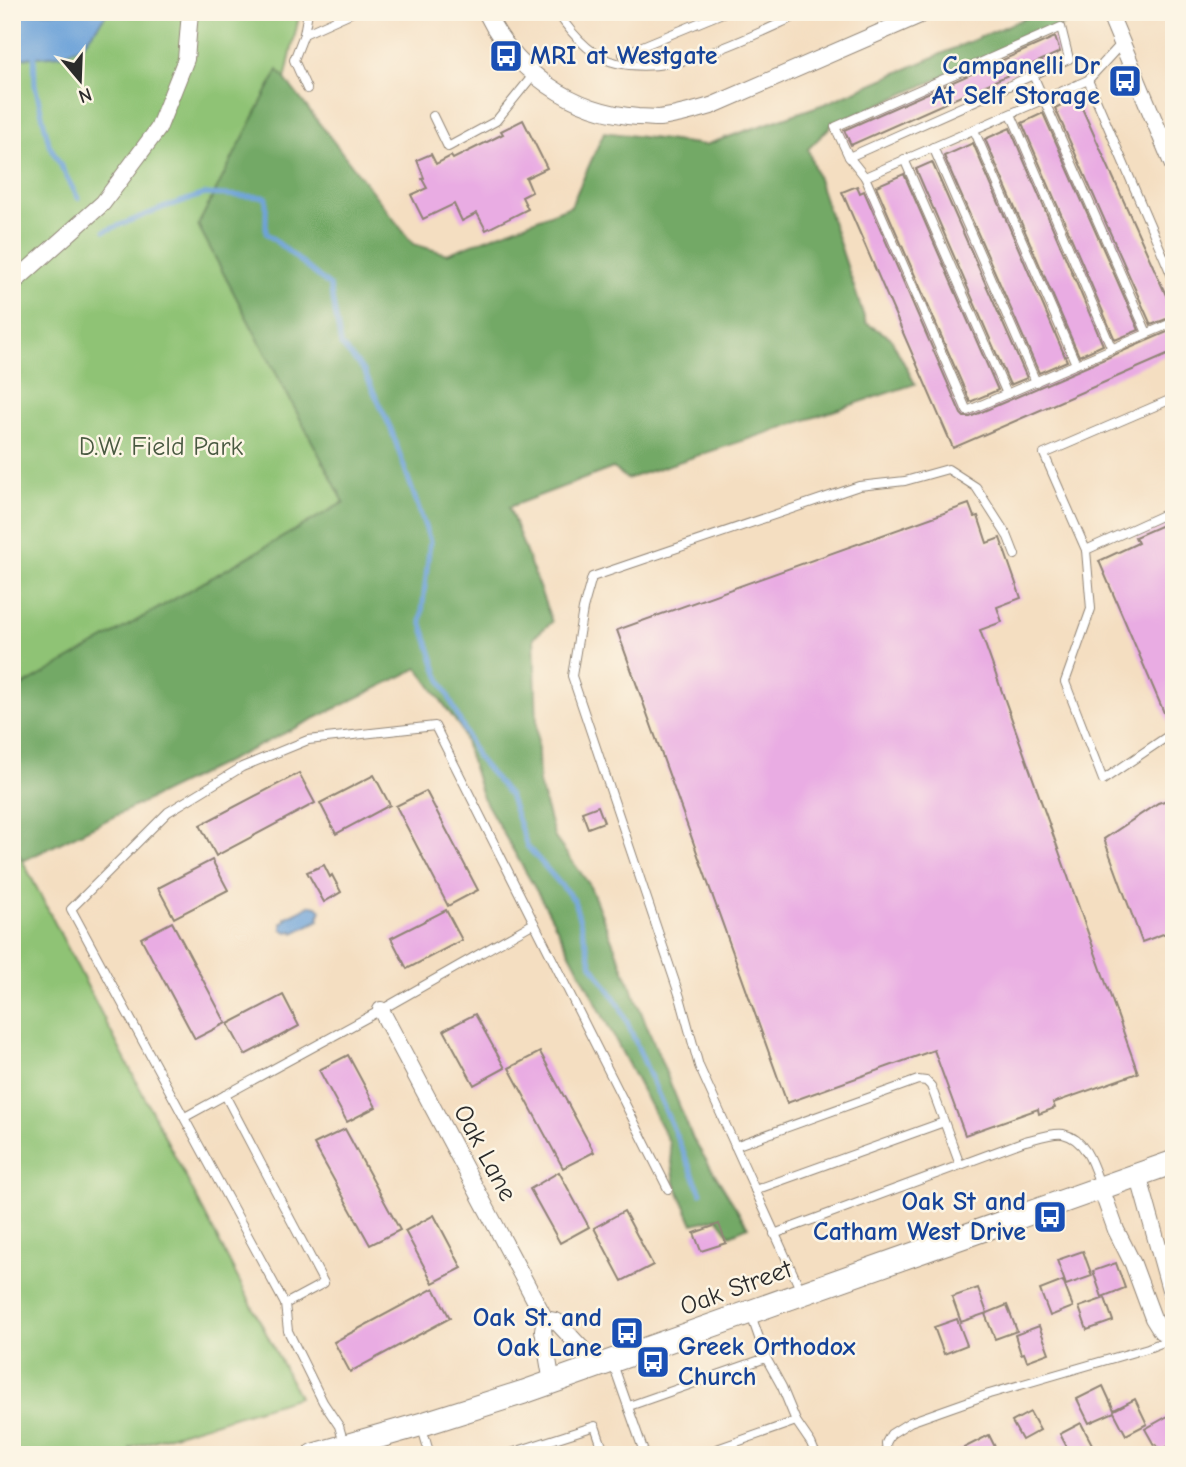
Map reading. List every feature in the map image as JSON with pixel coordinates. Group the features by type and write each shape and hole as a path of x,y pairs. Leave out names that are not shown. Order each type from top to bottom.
{"main road":[{"name":"Oak Street","path":"314,1455 421,1425 605,1364 1174,1162"}],"street":[{"path":"12,284 103,203 158,129 186,59 190,12"},
{"path":"486,12 493,27 512,53 534,75 557,91 579,104 604,112 657,118 711,106 909,16 927,12"},
{"path":"1100,12 1119,36"},
{"path":"1109,12 1167,132 1174,168"},
{"name":"Oak Lane","path":"381,1010 545,1318 542,1331 552,1382"},
{"path":"1138,1174 1174,1304"},
{"path":"1101,1188 1153,1318 1161,1331 1173,1338"},
{"name":"Oak Lane","path":"545,1318 556,1321 605,1364"}],"lane":[{"path":"307,89 295,60 308,12"},
{"path":"304,34 354,12"},
{"path":"557,12 570,32 590,50 615,63 652,66 703,57 805,12"},
{"path":"623,54 725,12"},
{"path":"849,158 1069,59 1061,27 835,127 849,158 865,177 967,411 1174,322"},
{"path":"865,177 1088,80 1119,36"},
{"path":"433,116 448,147 496,121 534,75"},
{"path":"1033,75 1147,333"},
{"path":"1088,80 1174,281"},
{"path":"1011,114 1112,349"},
{"path":"974,130 1076,364"},
{"path":"933,147 1036,382"},
{"path":"904,159 1007,394"},
{"path":"1174,398 1044,454 1086,550 1091,609 1065,682 1103,780 1174,734"},
{"path":"802,1294 699,1066 680,997 572,676 583,609 592,577 859,486 905,481 948,470 976,487 1008,537 1015,555"},
{"path":"1086,550 1174,510"},
{"path":"345,1447 339,1426 323,1402 288,1331 285,1304 71,909 168,812 242,767 308,740 435,726 668,1189"},
{"path":"184,1117 534,923"},
{"path":"735,1146 918,1080 926,1081 931,1086 960,1165"},
{"path":"225,1095 324,1283 285,1304"},
{"path":"755,1190 944,1122"},
{"path":"774,1234 1025,1141 1061,1133 1080,1142 1091,1160 1101,1188"},
{"path":"750,1313 766,1358 796,1421 816,1455"},
{"path":"887,1455 886,1443 891,1434 910,1422 989,1394 1148,1348 1173,1338"},
{"path":"629,1406 766,1358"},
{"path":"605,1364 629,1406 644,1453 632,1455"},
{"path":"700,1455 796,1421"},
{"path":"421,1425 430,1455"},
{"path":"505,1455 595,1426 605,1455"}],"green space":[{"name":"D.W. Field Park","path":"12,12 300,12 284,84 359,506 12,703"},
{"path":"1039,12 1059,12 1065,24 832,125 808,149 866,323 890,337 915,384 627,479 613,468 509,507 552,622 534,637 539,783 555,838 589,884 693,1139 748,1227 730,1235 717,1218 693,1224 675,1183 669,1142 547,909 482,796 461,729 418,668 23,861 12,843 12,692 344,502 198,225 278,70 413,244 447,254 571,206 604,132 705,145 827,103"},
{"path":"12,840 299,1397 130,1448 133,1455 12,1455"}],"water":[{"path":"12,12 108,12 83,45 61,55 12,59"},
{"path":"311,905 321,910 319,920 294,933 282,929 285,918"}],"building":[{"path":"1055,37 1060,52 851,145 844,130"},
{"path":"1077,97 1174,313 1174,316 1151,325 1055,108"},
{"path":"1043,113 1139,330 1115,340 1022,123"},
{"path":"523,120 547,168 526,178 532,192 522,197 528,209 486,230 477,213 462,221 454,204 423,219 411,195 427,188 417,160 431,154 436,164 451,156 453,159 503,134 501,131"},
{"path":"1010,128 1103,345 1079,356 985,139"},
{"path":"973,143 1067,361 1039,373 944,156"},
{"path":"932,162 1027,378 1010,385 916,169"},
{"path":"904,174 998,390 970,402 876,186"},
{"path":"857,186 860,193 864,191 964,417 970,417 1174,329 1174,352 953,448 842,192"},
{"path":"969,504 974,517 978,516 987,543 1000,538 1021,598 997,607 1002,622 980,630 1138,1073 1053,1103 1055,1108 1039,1114 1038,1109 965,1135 934,1050 787,1103 617,630"},
{"path":"1174,520 1174,729 1171,729 1099,561 1138,543 1135,537"},
{"path":"299,773 315,803 216,856 200,825"},
{"path":"374,775 390,805 336,834 320,803"},
{"path":"426,791 478,890 448,906 396,806"},
{"path":"1174,798 1174,930 1142,942 1104,839 1158,803"},
{"path":"598,806 604,822 588,828 582,812"},
{"path":"212,860 228,890 174,918 158,888"},
{"path":"324,865 341,892 324,902 307,872"},
{"path":"446,910 462,940 407,969 391,938"},
{"path":"172,922 226,1023 195,1039 141,938"},
{"path":"283,995 299,1026 245,1055 228,1024"},
{"path":"475,1014 505,1068 474,1085 444,1030"},
{"path":"540,1052 594,1152 563,1168 509,1068"},
{"path":"348,1055 376,1107 347,1122 319,1070"},
{"path":"345,1129 400,1230 370,1245 314,1144"},
{"path":"559,1172 589,1227 560,1243 530,1189"},
{"path":"624,1211 653,1265 622,1281 594,1228"},
{"path":"434,1215 462,1268 433,1283 405,1231"},
{"path":"719,1224 726,1243 701,1251 694,1233"},
{"path":"1083,1251 1092,1276 1066,1285 1057,1260"},
{"path":"1116,1263 1125,1288 1102,1297 1093,1271"},
{"path":"1063,1281 1073,1307 1050,1316 1040,1290"},
{"path":"434,1288 450,1318 350,1372 334,1342"},
{"path":"978,1288 987,1313 961,1322 952,1297"},
{"path":"1105,1298 1113,1321 1087,1330 1079,1307"},
{"path":"1007,1305 1017,1331 995,1339 985,1314"},
{"path":"957,1319 967,1345 944,1354 934,1327"},
{"path":"1039,1326 1049,1353 1027,1361 1024,1353 1021,1354 1015,1335"},
{"path":"1103,1386 1114,1410 1135,1399 1147,1424 1126,1435 1114,1412 1089,1423 1077,1399"},
{"path":"1030,1412 1040,1430 1022,1440 1012,1422"},
{"path":"1168,1416 1174,1427 1174,1443 1160,1451 1145,1429"},
{"path":"1081,1423 1094,1448 1081,1455 1071,1455 1060,1434"},
{"path":"989,1435 999,1455 950,1455"}],"waterway":[{"path":"34,52 35,85 49,144 78,198"},
{"path":"105,231 205,194 266,197 266,233 330,286 341,345 364,371 391,429 430,541 421,621 438,674 477,757 509,795 527,846 574,900 592,965 620,1006 701,1193"}],"place":[{"name":"MRI at Westgate","path":"506,56"},
{"name":"Campanelli Dr At Self Storage","path":"1125,81"},
{"name":"Oak St and Catham West Drive","path":"1050,1217"},
{"name":"Oak St. and Oak Lane","path":"627,1333"},
{"name":"Greek Orthodox Church","path":"653,1362"}]}
